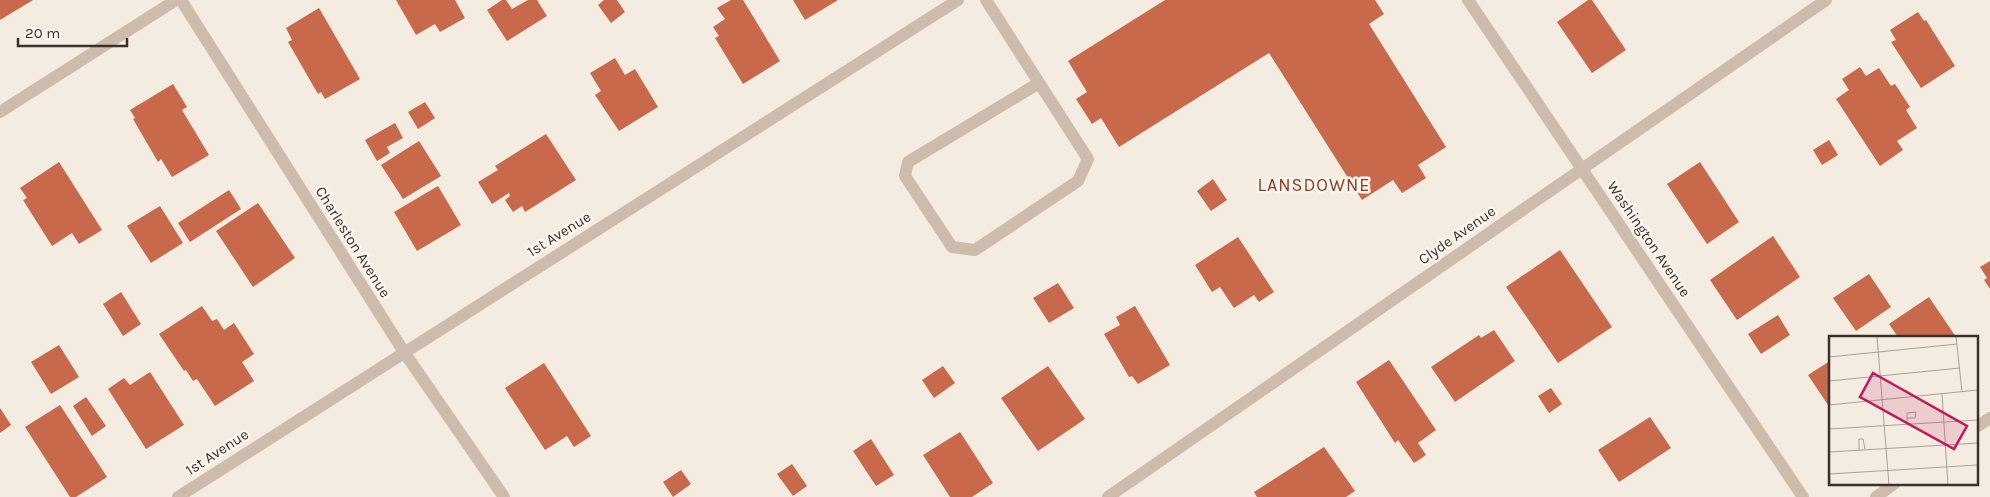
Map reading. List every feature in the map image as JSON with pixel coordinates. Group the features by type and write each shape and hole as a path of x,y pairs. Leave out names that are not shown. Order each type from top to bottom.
{"street":[{"path":"0,112 176,0"},
{"name":"Charleston Avenue","path":"181,0 404,352 504,497"},
{"name":"1st Avenue","path":"178,497 958,0"},
{"path":"986,0 1088,159 1078,182 975,250 952,247 905,176 908,162 1038,83"},
{"name":"Washington Avenue","path":"1468,0 1804,497"},
{"name":"Clyde Avenue","path":"1108,497 1826,0"},
{"path":"1978,426 1990,418"},
{"path":"1876,497 1894,484"}],"building":[{"path":"0,0 33,0 0,20"},
{"path":"396,0 455,0 465,18 440,32 435,24 416,35"},
{"path":"502,0 506,0 512,9 528,0 537,0 547,16 507,41 487,10"},
{"path":"604,0 617,0 625,12 611,23 598,5"},
{"path":"731,0 743,0 780,61 743,84 715,38 719,36 713,27 725,19 717,8"},
{"path":"793,0 838,0 805,20"},
{"path":"1165,0 1375,0 1384,14 1369,24 1446,147 1418,165 1426,178 1402,193 1393,180 1362,200 1269,53 1119,147 1101,118 1092,124 1076,99 1087,92 1068,61"},
{"path":"1588,0 1592,0 1626,50 1592,73 1557,22"},
{"path":"319,8 360,79 325,99 321,92 318,94 288,42 292,40 286,28"},
{"path":"1918,12 1924,21 1926,20 1955,66 1921,88 1891,42 1896,40 1890,30"},
{"path":"615,58 625,75 635,69 658,107 619,131 595,95 601,91 590,73"},
{"path":"1860,67 1866,76 1879,68 1891,86 1895,84 1910,107 1906,110 1917,128 1897,141 1903,150 1880,166 1836,99 1849,90 1842,79"},
{"path":"173,84 187,107 182,110 209,155 172,177 161,159 158,162 133,119 135,118 130,110"},
{"path":"425,102 435,118 418,129 408,112"},
{"path":"395,123 403,138 387,147 390,153 377,161 365,140"},
{"path":"546,134 576,180 525,212 522,206 513,212 505,200 510,196 509,193 492,204 478,182 498,170 495,166"},
{"path":"1829,140 1838,155 1822,165 1813,150"},
{"path":"419,141 441,176 403,199 381,165"},
{"path":"59,162 102,230 79,244 72,233 52,246 23,200 27,198 20,188"},
{"path":"1700,162 1739,222 1707,244 1667,184"},
{"path":"1213,179 1227,200 1211,211 1197,191"},
{"path":"438,186 461,225 417,251 394,212"},
{"path":"229,190 241,209 190,242 178,223"},
{"path":"258,203 295,258 253,287 216,231"},
{"path":"160,206 183,243 151,263 127,226"},
{"path":"1773,236 1800,277 1737,320 1710,280"},
{"path":"1238,237 1274,292 1259,302 1254,295 1234,308 1220,287 1212,292 1195,265"},
{"path":"1560,250 1612,327 1558,363 1506,287"},
{"path":"1990,261 1990,289 1984,280 1987,278 1980,267"},
{"path":"1869,274 1891,307 1856,331 1833,298"},
{"path":"1058,283 1074,308 1049,323 1033,298"},
{"path":"121,292 141,324 123,336 103,304"},
{"path":"1929,297 1955,336 1897,336 1889,324"},
{"path":"202,306 212,321 217,319 224,330 234,323 254,354 242,362 254,381 215,406 197,379 193,381 186,370 184,371 159,334"},
{"path":"1135,306 1170,365 1138,384 1132,376 1129,377 1104,334 1120,325 1116,317"},
{"path":"1778,315 1790,335 1761,354 1748,334"},
{"path":"1494,330 1515,361 1455,402 1431,367 1479,335 1481,338"},
{"path":"59,345 79,377 51,394 31,362"},
{"path":"1389,360 1436,430 1418,443 1426,455 1414,463 1398,440 1395,443 1356,382"},
{"path":"1829,362 1829,406 1808,375"},
{"path":"544,363 591,436 574,447 567,436 545,450 505,388"},
{"path":"943,366 955,383 934,398 922,380"},
{"path":"1048,366 1085,419 1038,451 1001,398"},
{"path":"150,372 184,425 146,449 108,389 124,378 130,385"},
{"path":"1551,388 1562,404 1549,413 1538,396"},
{"path":"86,397 106,426 92,436 73,406"},
{"path":"60,405 107,477 76,497 70,497 25,427"},
{"path":"0,408 11,425 0,433"},
{"path":"1650,417 1671,448 1619,482 1598,450"},
{"path":"960,432 993,483 972,497 950,497 923,455"},
{"path":"871,439 894,475 876,486 853,451"},
{"path":"1324,447 1355,491 1346,497 1257,497 1254,492"},
{"path":"792,464 807,486 793,496 777,474"},
{"path":"681,470 691,484 673,497 663,482"}],"district":[{"name":"LANSDOWNE","path":"1314,185"}]}
